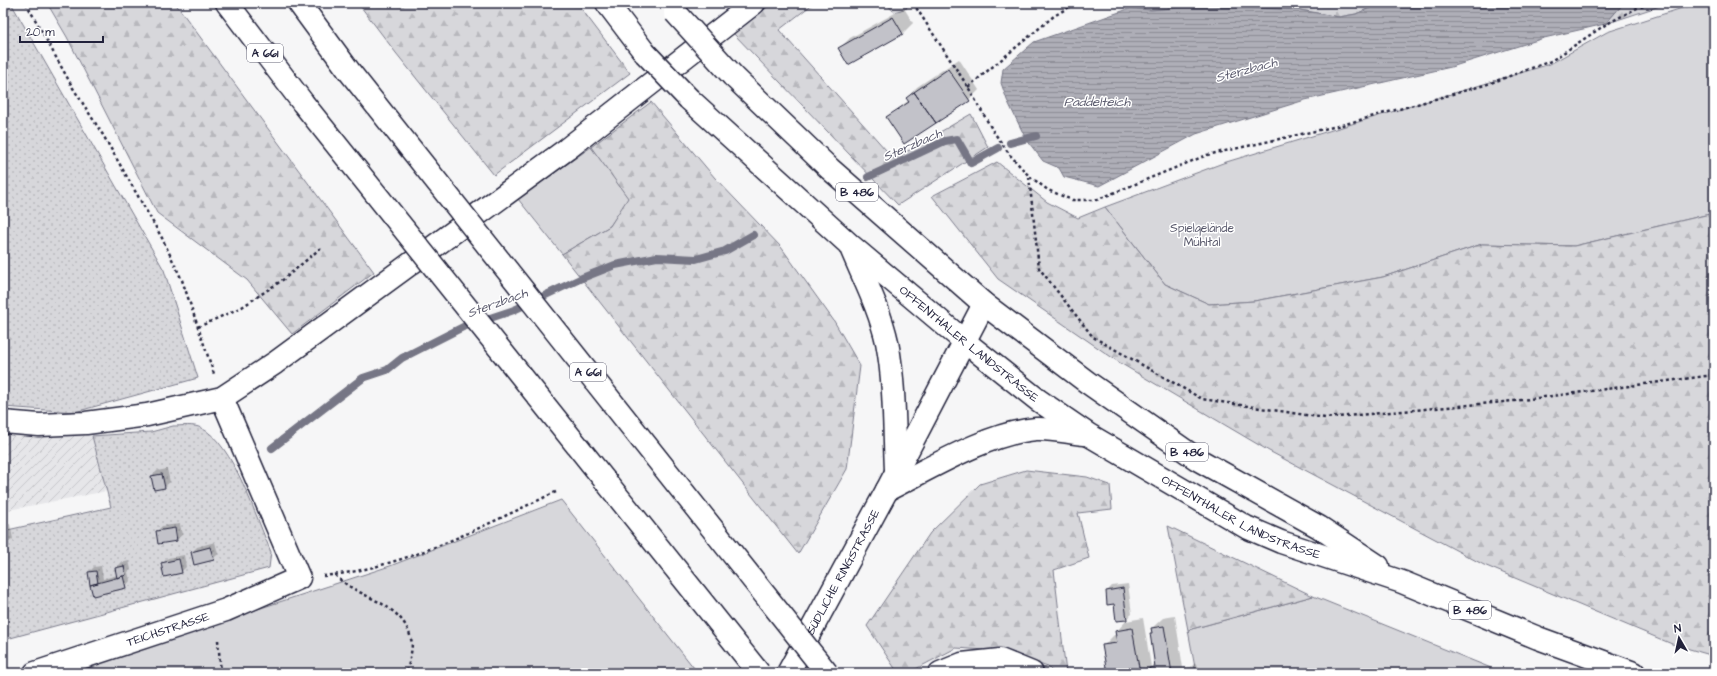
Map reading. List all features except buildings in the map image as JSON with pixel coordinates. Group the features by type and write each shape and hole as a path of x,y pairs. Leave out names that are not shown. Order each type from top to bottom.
{"main road":[{"name":"A 661","path":"227,3 303,103 759,673"},
{"name":"A 661","path":"298,3 349,71 828,673"},
{"name":"OFFENTHALER LANDSTRASSE","path":"607,3 645,53 689,99 850,245 964,341 1038,400 1089,435 1246,527 1281,542 1402,582 1538,638 1634,673"},
{"path":"3,422 39,425 86,423 147,415 222,398 281,358 560,153 754,3"},
{"name":"OFFENTHALER LANDSTRASSE","path":"671,8 733,76 830,169 984,304 1087,382 1197,459 1319,527 1402,582"},
{"path":"850,245 880,317 887,342 892,382 892,480 1011,433 1038,429 1089,435"},
{"name":"SÜDLICHE RINGSTRASSE","path":"788,673 892,480 984,304"},
{"name":"TEICHSTRASSE","path":"35,673 226,610 298,578 222,398"},
{"path":"940,673 962,664 1000,660 1032,673"}],"path":[{"path":"26,3 73,88 103,134 162,238 182,280 222,398"},
{"path":"913,3 968,87 992,131 1010,155 1029,176 1048,190 1072,200 1096,200 1207,155 1342,125 1485,85 1551,61 1604,25 1637,8 1654,3"},
{"path":"968,87 1054,16 1076,3"},
{"path":"1029,176 1039,268 1094,337 1202,399 1325,418 1514,401 1714,375"},
{"path":"198,327 242,307 284,279 323,246"},
{"path":"407,673 412,640 402,620 382,603 342,582 334,575 386,564 434,547 556,492"},
{"path":"221,673 218,640 226,610"}],"shaded area":[{"path":"3,431 92,436 107,491 3,511"}],"green space":[{"path":"3,3 11,3 164,270 198,378 75,412 3,407"},
{"path":"47,3 175,3 374,272 292,334 247,280 157,213 67,37"},
{"path":"358,3 577,3 630,73 494,175 396,53"},
{"path":"773,3 814,3 779,30 894,159 971,114 988,147 898,205 733,33"},
{"path":"886,3 904,3 907,8 894,12"},
{"path":"1128,3 1381,3 1356,14 1339,17 1300,10 1203,5 1151,10 1131,8"},
{"path":"1624,3 1669,3 1605,24"},
{"name":"Spielgelände Mühltal","path":"1698,3 1714,3 1714,213 1574,246 1482,244 1383,277 1254,301 1209,304 1165,284 1105,207 1223,163 1550,64 1607,32"},
{"path":"651,102 715,178 781,247 834,321 860,366 847,469 798,554 562,254 610,226 628,198 591,147"},
{"path":"591,147 629,198 610,226 562,254 518,199"},
{"path":"997,162 1047,202 1078,218 1105,207 1165,284 1209,304 1254,301 1383,277 1482,244 1574,246 1714,213 1714,656 1672,644 1484,565 1269,451 1120,363 998,279 932,196"},
{"path":"173,426 191,426 201,428 213,436 234,465 243,483 271,552 269,568 3,640 3,531 111,507 92,436 151,432"},
{"path":"1026,470 1087,477 1110,485 1112,509 1078,513 1089,558 1054,570 1066,673 1054,673 1048,667 1001,651 956,648 908,673 898,673 867,626 930,533 980,484"},
{"path":"561,500 698,673 61,673 390,566"},
{"path":"1168,526 1313,596 1188,630"},
{"path":"1313,596 1491,668 1493,673 1196,673 1188,630"}],"water":[{"name":"Paddelteich","path":"1381,3 1624,3 1605,24 1544,38 1451,67 1305,100 1196,134 1099,186 1064,177 1059,168 1043,161 1026,139 1007,100 1001,83 1003,69 1034,42 1131,8 1151,10 1203,5 1300,10 1339,17 1356,14"}],"waterway":[{"name":"Sterzbach","path":"1010,143 1036,136"},
{"name":"Sterzbach","path":"868,177 945,141 957,139 971,163 998,148"},
{"name":"Sterzbach","path":"272,448 363,378 387,370 402,358 463,327 514,310 582,278 615,265 657,257 696,259 725,251 753,235"}]}
